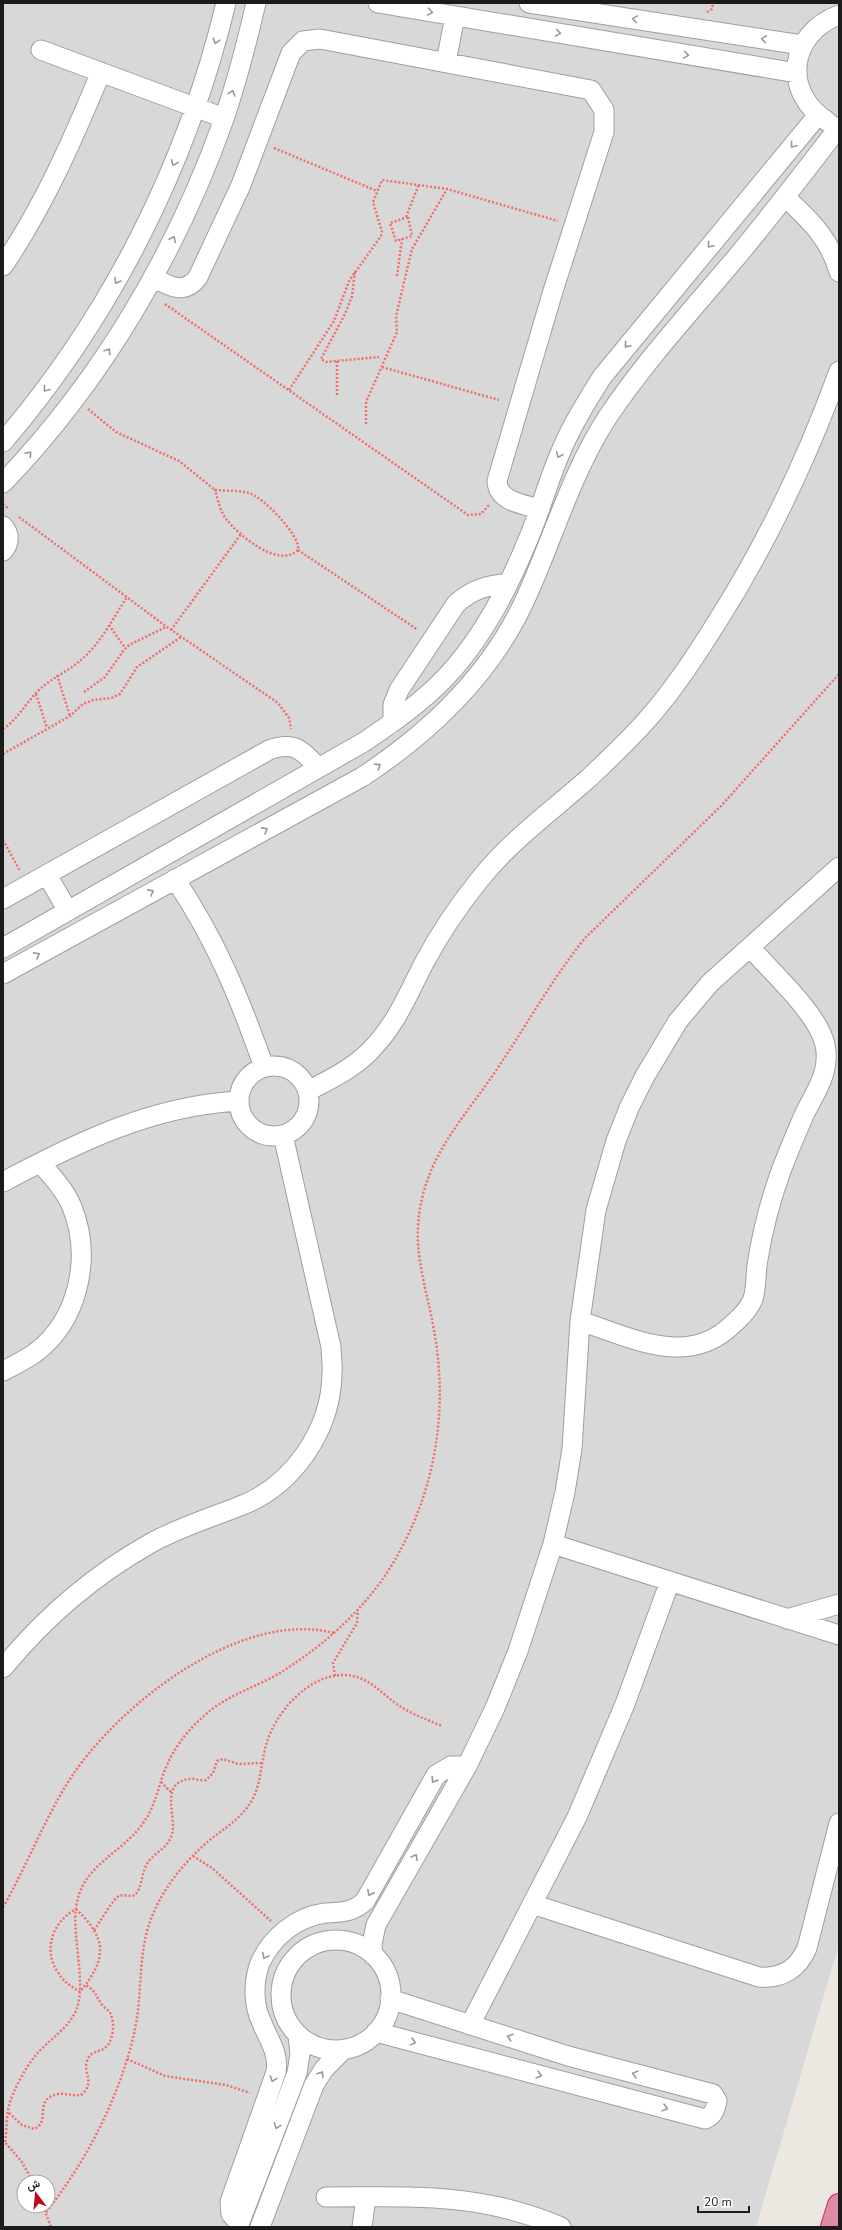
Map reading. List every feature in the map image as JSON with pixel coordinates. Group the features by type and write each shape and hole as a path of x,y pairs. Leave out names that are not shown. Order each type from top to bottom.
{"highway":[{"path":"832,2227 839,2205"}],"street":[{"path":"3,442 52,382 77,346 124,270 162,190 194,107 226,3"},
{"path":"3,483 75,398 103,359 150,284 192,199 224,118 242,61 256,3"},
{"path":"378,3 797,73"},
{"path":"529,3 802,45"},
{"path":"6,965 175,879 362,776 387,760 433,723 472,682 492,657 524,602 577,475 608,417 642,369 753,238 839,126 818,115 803,96 797,73 802,45 817,26 839,15"},
{"path":"446,62 455,16"},
{"path":"150,284 176,288 189,286 194,282 220,231 258,142 292,53 304,41 320,39 591,90 604,110 604,132 574,225 498,475 497,486 499,492 508,499 540,509"},
{"path":"41,50 224,118"},
{"path":"3,266 43,199 74,136 100,72"},
{"path":"3,948 364,742 393,722 444,678 484,629 508,584 540,509 561,449 602,377 818,115"},
{"path":"785,197 814,224 828,245 839,272"},
{"path":"308,1091 347,1069 372,1049 400,1013 441,933 481,878 522,834 590,777 619,750 671,691 721,616 759,551 796,477 839,372"},
{"path":"3,526 9,537 7,546 3,552"},
{"path":"393,722 393,705 399,690 456,604 464,596 485,586 508,584"},
{"path":"3,899 269,750 287,746 305,752 318,768"},
{"path":"373,1955 372,1944 376,1925 467,1766 508,1679 553,1544 565,1492 572,1449 580,1321 596,1210 616,1142 629,1108 649,1069 678,1021 710,983 839,867"},
{"path":"47,875 68,911"},
{"path":"175,879 196,911 222,958 243,1007 264,1067"},
{"path":"580,1321 664,1348 688,1347 711,1340 732,1326 754,1296 759,1257 771,1202 792,1142 820,1085 826,1065 826,1055 822,1035 814,1020 750,948"},
{"path":"273,1066 291,1070 301,1079 308,1091 309,1105 304,1118 299,1126 283,1135 264,1135 252,1129 243,1119 238,1101 243,1084 248,1076 264,1067 273,1066"},
{"path":"3,1182 80,1142 153,1115 191,1106 238,1101"},
{"path":"3,1668 39,1628 64,1604 121,1562 182,1528 241,1506 266,1493 288,1475 301,1459 320,1429 332,1382 331,1347 283,1135"},
{"path":"3,1371 35,1353 54,1334 69,1311 78,1286 82,1259 81,1245 80,1232 72,1206 58,1182 40,1163"},
{"path":"553,1544 839,1635"},
{"path":"470,2025 577,1817 602,1761 656,1623 670,1581"},
{"path":"787,1619 839,1604"},
{"path":"238,2225 231,2214 230,2202 277,2063 273,2044 261,2022 256,2008 256,1979 266,1952 283,1932 297,1922 311,1916 347,1912 365,1902 436,1775 451,1766 467,1766"},
{"path":"532,1904 759,1977 777,1976 786,1973 796,1965 807,1948 839,1823"},
{"path":"340,1940 363,1948 373,1955 387,1975 390,1999 383,2022 376,2032 361,2043 344,2049 319,2047 298,2035 290,2026 281,2003 283,1979 296,1958 316,1944 340,1940"},
{"path":"376,2032 705,2119 711,2117 715,2111 717,2101 713,2094 568,2056 390,1999"},
{"path":"238,2225 297,2073 300,2054 298,2035"},
{"path":"260,2227 314,2085 324,2069 344,2049"},
{"path":"260,2170 279,2177"},
{"path":"326,2197 462,2199 514,2210 561,2227"},
{"path":"362,2227 366,2197"}],"path":[{"path":"258,142 377,192"},
{"path":"289,390 334,321 344,292 355,271 381,236 382,232 373,202 383,179 447,189 574,225"},
{"path":"406,217 390,223 395,240 413,235 406,217 420,184"},
{"path":"366,424 366,402 397,332 396,316 412,249 447,189"},
{"path":"397,276 402,239"},
{"path":"355,271 352,296 345,314 321,356 326,362 379,357"},
{"path":"150,284 289,390 468,515 481,514 499,492"},
{"path":"337,361 337,397"},
{"path":"382,367 499,400"},
{"path":"75,398 116,432 179,460 215,490 226,520 241,534 270,554 291,554 298,550"},
{"path":"215,490 248,492 265,502 273,509 298,543 298,550"},
{"path":"3,504 171,630 278,703 284,710 291,728 287,746"},
{"path":"171,630 241,534"},
{"path":"298,550 432,639"},
{"path":"3,729 22,712 36,693 57,675 76,664 88,654 127,598"},
{"path":"108,624 125,648"},
{"path":"84,692 105,677 125,648 167,627"},
{"path":"3,754 70,716 88,702 111,698 120,694 137,667 181,637"},
{"path":"29,2174 22,2162 4,2141 9,2106 28,2066 35,2055 74,2014 77,2008 80,1992 76,1909 82,1889 96,1866 134,1835 144,1823 155,1803 161,1782 180,1741 201,1718 226,1699 278,1674 312,1651 334,1633 358,1609 384,1577 401,1550 425,1496 432,1470 440,1408 440,1380 433,1324 419,1258 418,1227 424,1189 434,1162 448,1137 487,1085 565,963 584,938 722,805 839,674"},
{"path":"57,675 70,716"},
{"path":"36,693 47,728"},
{"path":"3,840 27,886"},
{"path":"335,1676 333,1663 357,1623 358,1609"},
{"path":"3,1907 52,1811 73,1776 94,1748 128,1712 155,1689 203,1659 270,1632 302,1628 334,1633"},
{"path":"56,2200 65,2189 90,2147 127,2059 135,2030 145,1938 152,1915 164,1892 193,1856 244,1812 253,1799 261,1763 274,1726 285,1710 298,1695 312,1684 343,1674 358,1677 374,1685 399,1705 442,1726"},
{"path":"94,1930 106,1914 114,1899 121,1895 131,1897 135,1895 141,1886 148,1863 165,1847 170,1840 174,1823 170,1800 172,1793 181,1782 193,1779 206,1780 210,1778 217,1761 220,1760 227,1759 238,1764 261,1763"},
{"path":"161,1782 172,1793"},
{"path":"193,1856 212,1868 283,1932"},
{"path":"76,1909 94,1930 100,1954 98,1966 80,1992"},
{"path":"76,1909 62,1918 57,1925 51,1941 50,1949 54,1967 59,1975 80,1992"},
{"path":"8,2112 22,2125 34,2129 40,2126 43,2122 42,2109 47,2100 59,2094 81,2095 86,2090 89,2084 86,2063 89,2056 108,2046 111,2038 113,2020 97,1995 86,1985"},
{"path":"127,2059 165,2076 226,2085 254,2094 252,2104 263,2108"},
{"path":"3,2108 9,2106"},
{"path":"47,2214 51,2227"}],"shaded area":[{"path":"3,3 839,3 839,1944 756,2227 3,2227"}]}
